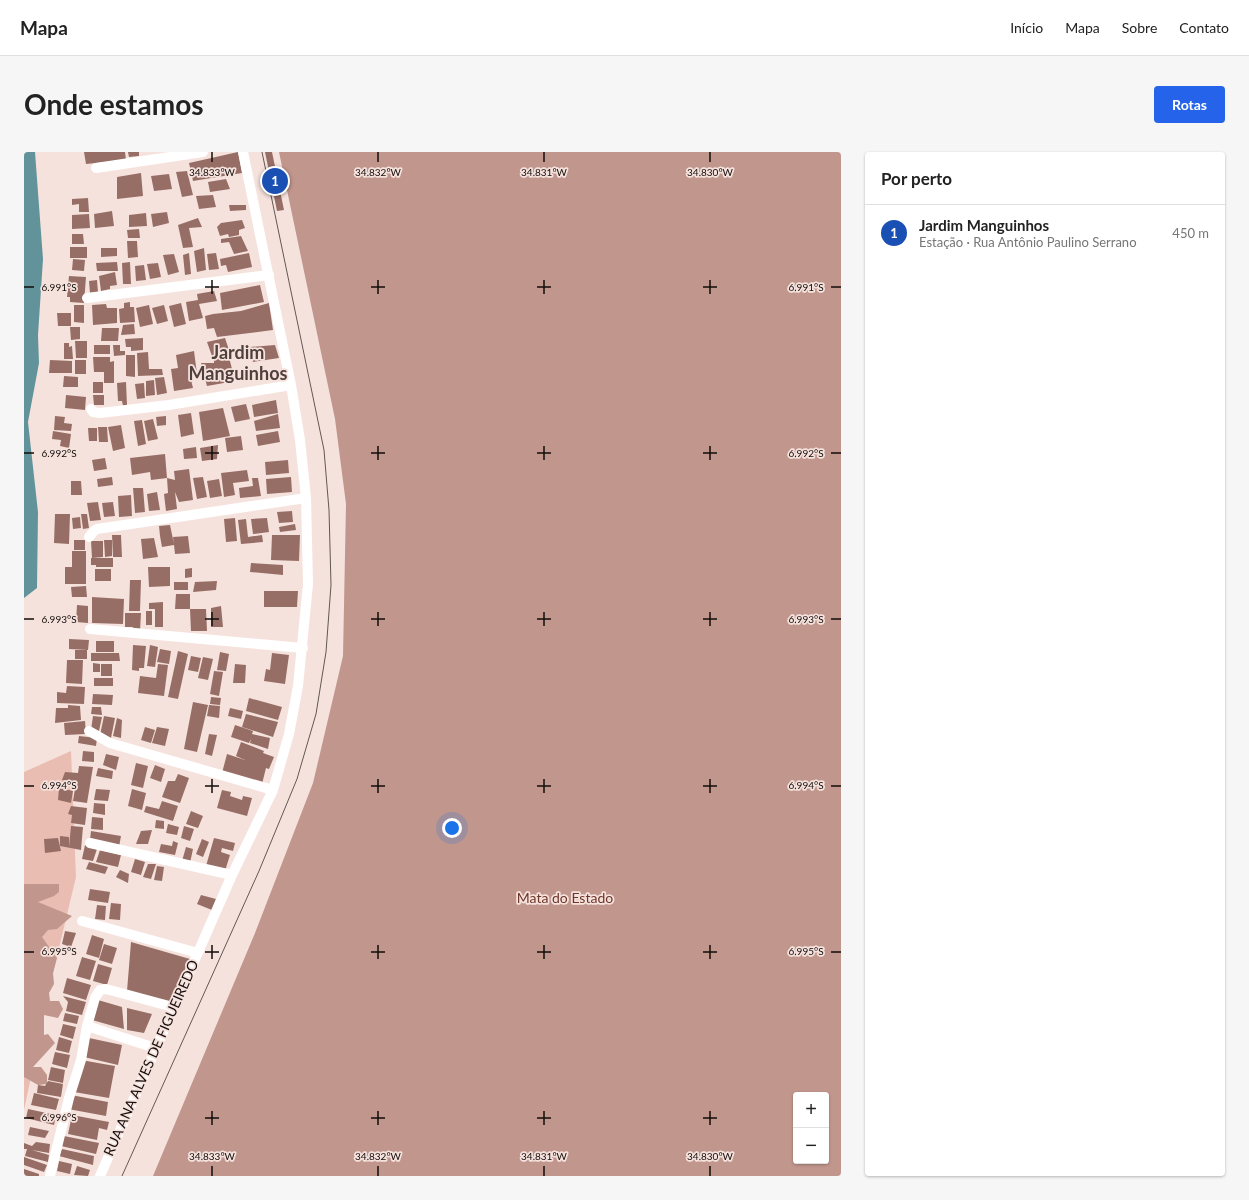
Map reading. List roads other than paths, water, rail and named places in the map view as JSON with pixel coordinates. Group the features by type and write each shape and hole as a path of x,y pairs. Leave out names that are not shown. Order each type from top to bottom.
{"street":[{"path":"96,168 203,152"},
{"name":"RUA ANA ALVES DE FIGUEIREDO","path":"100,1176 232,875 274,790 289,734 298,686 308,584 306,498 300,440 291,385 243,152"},
{"path":"87,298 269,275"},
{"path":"91,408 93,412 100,413 291,385"},
{"path":"89,537 94,531 97,530 306,498"},
{"path":"90,629 302,648"},
{"path":"89,731 110,743 274,790"},
{"path":"90,843 232,875"},
{"path":"82,921 198,953"},
{"path":"50,1176 69,1098 81,1060 87,1026 95,998 100,990 106,989 173,1007"},
{"path":"87,1026 155,1048"}],"water":[{"path":"24,152 35,152 43,259 38,335 39,363 28,422 38,512 37,588 24,598"}],"tram line":[{"path":"122,1176 259,871 297,779 316,714 326,652 331,585 329,510 324,450 262,152"}],"place":[{"name":"Jardim Manguinhos","path":"275,181"}],"district":[{"name":"Jardim Manguinhos","path":"238,363"}],"park label":[{"name":"Mata do Estado","path":"565,898"}]}
